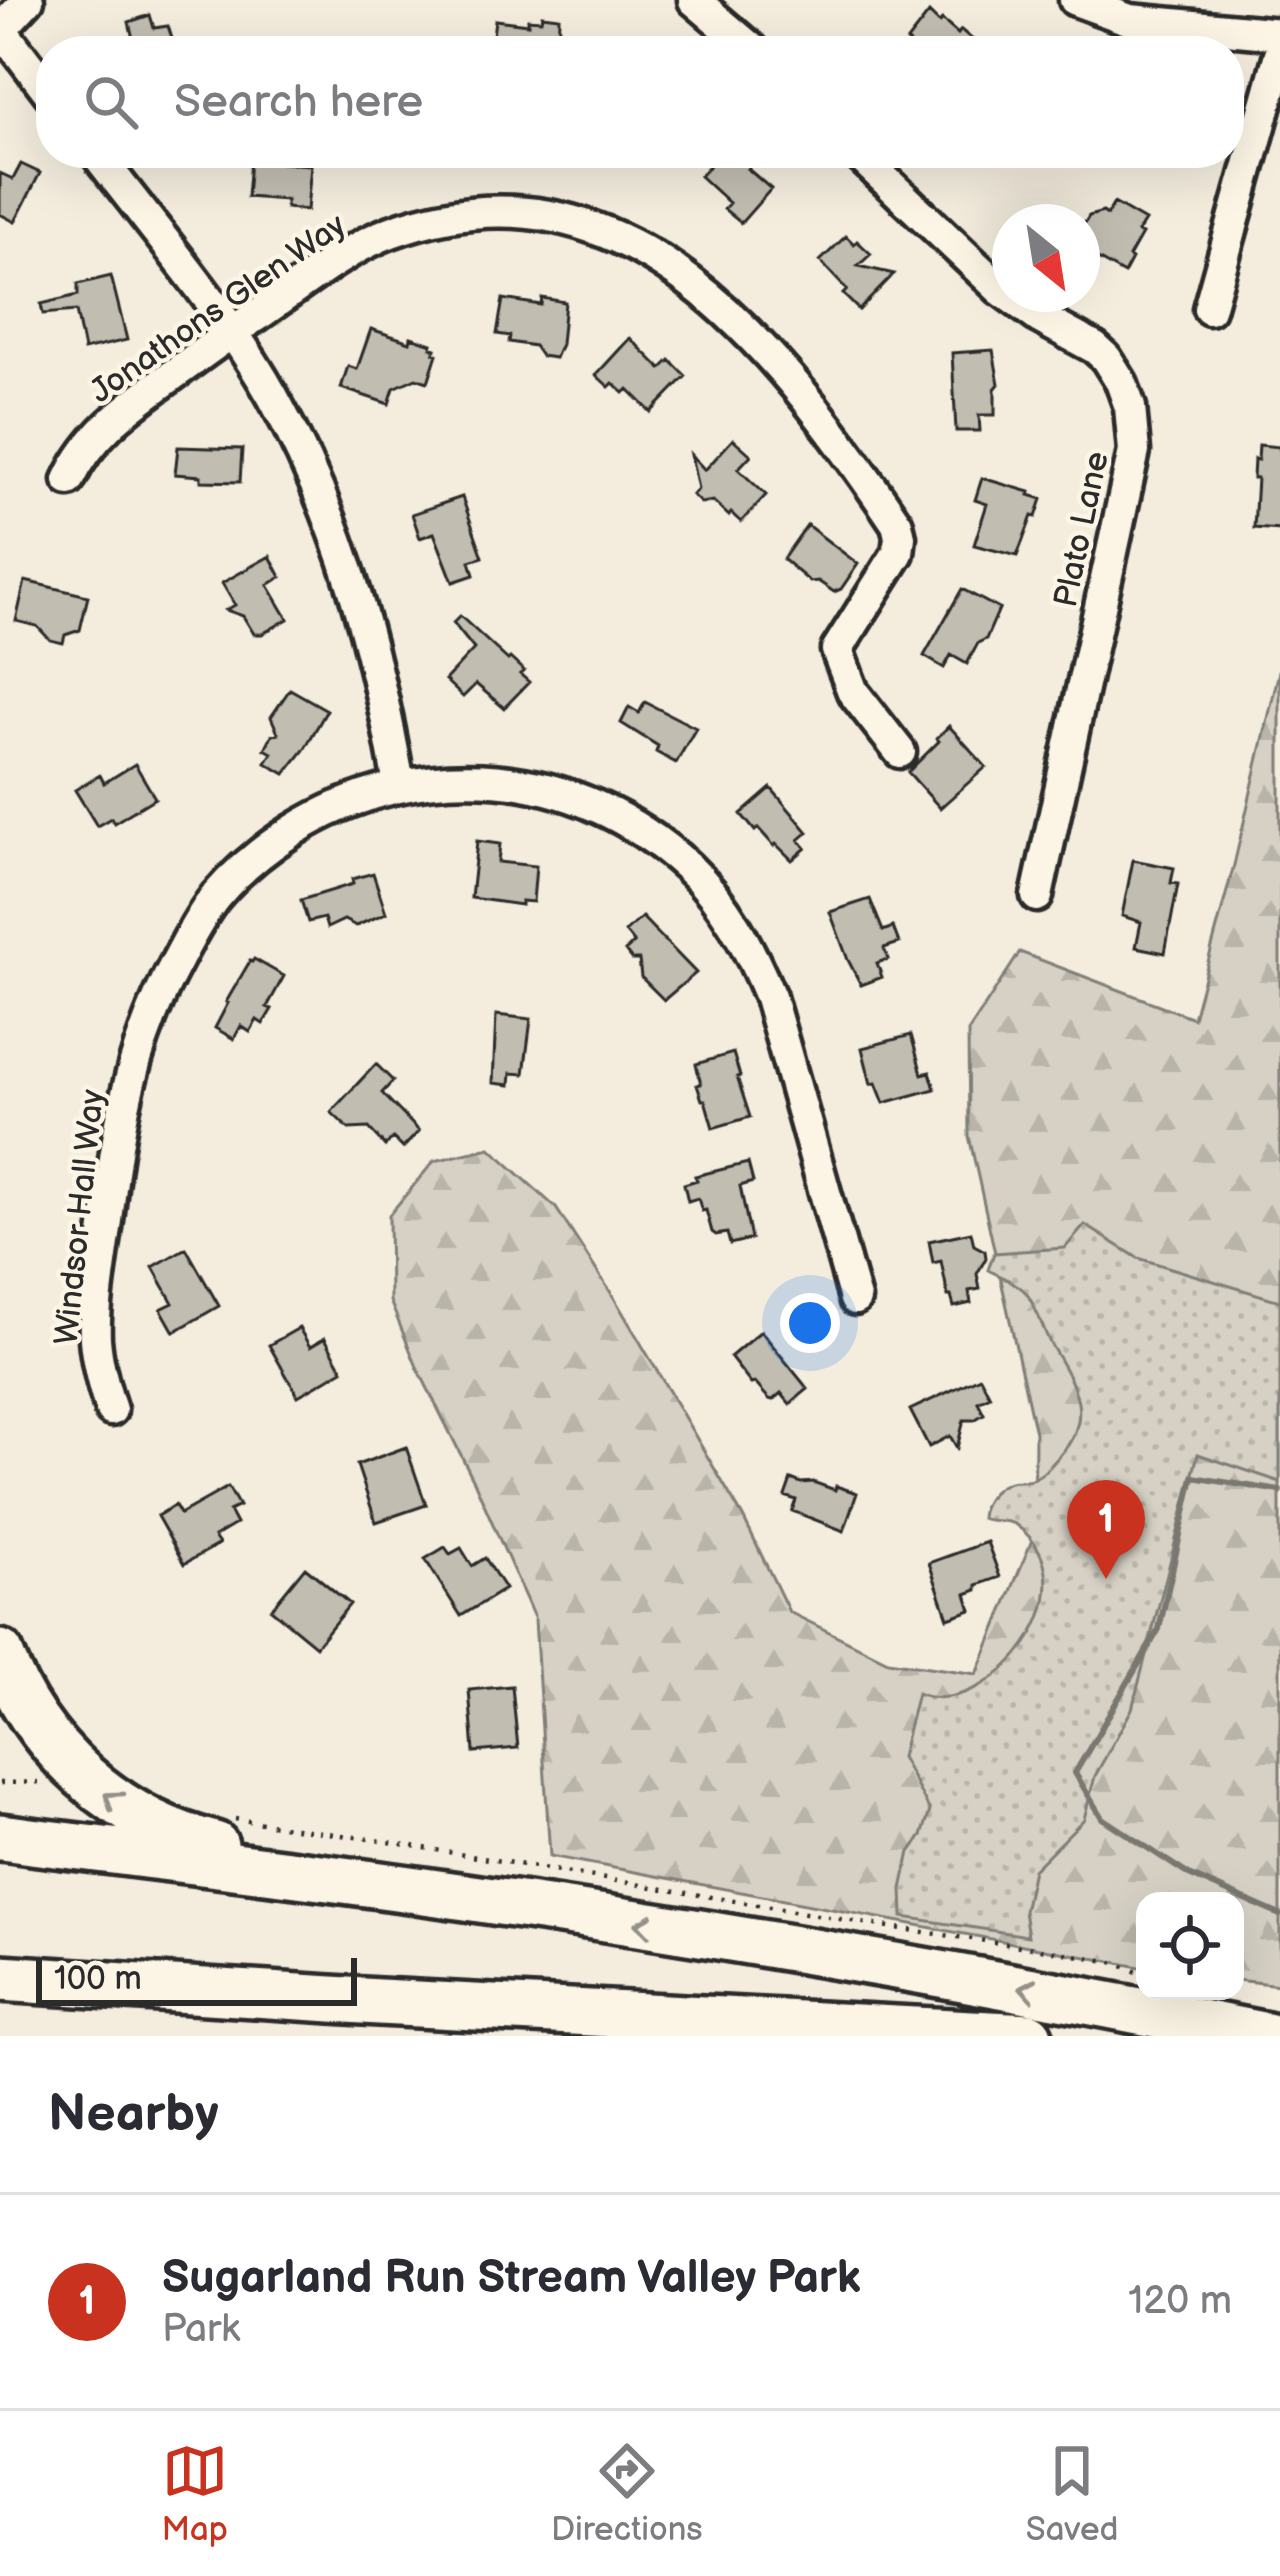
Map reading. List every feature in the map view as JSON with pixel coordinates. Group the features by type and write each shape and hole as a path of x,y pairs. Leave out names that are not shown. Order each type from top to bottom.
{"highway":[{"path":"0,1653 35,1721 77,1772 129,1811 198,1841 423,1891"},
{"path":"0,1837 423,1891 803,1950 1267,2036"},
{"path":"0,1978 1029,2036"}],"street":[{"path":"28,0 0,29 36,76"},
{"path":"694,0 736,36"},
{"path":"1075,0 1130,20 1280,34"},
{"path":"1209,309 1280,54"},
{"path":"106,168 232,332 304,455 357,594 399,785"},
{"name":"Plato Lane","path":"873,168 1000,289 1040,318 1095,347 1121,382 1130,407 1134,451 1037,896"},
{"name":"Jonathons Glen Way","path":"69,480 90,444 111,421 232,332 385,234 455,215 495,212 580,223 655,255 686,277 765,351 839,438 896,524 898,553 837,650 853,692 900,752"},
{"name":"Windsor Hall Way","path":"111,1410 95,1334 116,1140 141,1038 163,987 215,897 278,840 356,799 437,779 494,780 553,791 590,804 658,842 716,898 753,957 770,997 854,1299"}],"path":[{"path":"0,1783 63,1782 77,1772"},
{"path":"226,1817 1054,1951 1136,1971"}],"green space":[{"path":"1280,667 1280,1985 1244,1981 1244,1892 1136,1892 1136,1966 550,1856 535,1620 390,1301 389,1215 434,1161 490,1148 556,1208 613,1296 743,1517 789,1612 888,1661 977,1674 1034,1535 1035,1433 969,1136 968,1032 1020,952 1193,1018"},
{"path":"1085,1225 1138,1258 1280,1301 1280,1482 1198,1454 1132,1709 1095,1776 1084,1819 1033,1870 1024,1911 1028,1936 903,1917 902,1889 910,1852 922,1836 930,1811 901,1757 917,1693 945,1697 975,1689 1002,1670 1025,1644 1041,1614 1047,1582 1039,1552 1016,1525 981,1518 982,1512 1002,1486 1034,1479 1049,1468 1071,1440 1079,1413 1073,1386 1027,1294 988,1270 994,1253 1065,1248"}],"building":[{"path":"929,13 968,36 911,36"},
{"path":"150,15 154,28 168,26 171,36 132,36 129,22"},
{"path":"542,15 559,17 558,36 493,36 495,20 528,24 528,19 541,20"},
{"path":"21,164 40,173 15,222 0,214 0,173 13,179"},
{"path":"249,168 311,168 307,210 286,208 286,200 247,197"},
{"path":"707,168 749,168 771,189 741,223 724,209 729,203 700,176"},
{"path":"1114,203 1145,221 1124,274 1100,260 1100,213 1107,215"},
{"path":"846,236 871,254 858,266 894,274 859,310 820,261"},
{"path":"111,276 127,340 84,350 76,311 43,314 41,304 78,295 78,284"},
{"path":"542,298 565,302 555,358 497,334 503,299 541,305"},
{"path":"371,329 432,344 437,354 428,382 416,378 394,388 389,404 341,388 348,366 357,369"},
{"path":"630,338 661,369 670,360 686,376 651,412 628,389 624,393 613,383 609,387 596,375"},
{"path":"993,350 999,384 995,415 979,415 980,431 956,431 952,353"},
{"path":"733,439 751,455 738,469 766,495 741,522 713,501 701,503 692,495 698,489 691,455 705,470"},
{"path":"1259,445 1280,447 1280,530 1254,528 1254,459 1258,460"},
{"path":"178,447 242,449 240,482 201,481 201,476 175,474"},
{"path":"982,478 1042,499 1017,556 974,545 987,504 975,500"},
{"path":"462,497 483,557 470,561 474,575 453,582 434,533 420,538 412,514"},
{"path":"807,525 858,564 841,589 834,592 818,581 810,582 783,559"},
{"path":"270,556 281,577 268,585 288,619 254,634 243,616 226,610 235,605 222,583"},
{"path":"25,581 88,596 80,630 65,635 63,643 50,640 37,626 16,621"},
{"path":"962,589 999,609 986,639 978,643 967,664 951,655 944,668 924,656"},
{"path":"460,616 524,671 520,674 529,682 504,708 476,684 463,697 445,680 474,649 453,623"},
{"path":"290,689 327,710 285,774 266,763 272,753 265,749 278,733 271,717"},
{"path":"645,702 696,728 676,763 621,723 629,707 639,713"},
{"path":"949,726 986,767 940,808 908,772"},
{"path":"135,764 155,798 114,823 111,818 97,826 75,790 100,775 104,783"},
{"path":"771,788 808,832 799,840 806,848 792,860 741,814"},
{"path":"477,841 500,844 498,862 536,866 533,902 521,901 521,905 471,898"},
{"path":"1133,860 1174,868 1171,883 1178,884 1165,953 1136,947 1141,922 1122,916"},
{"path":"373,873 386,913 356,926 344,920 327,928 324,918 308,922 301,900"},
{"path":"870,899 883,931 893,927 899,943 884,948 888,959 877,963 882,977 861,985 830,912"},
{"path":"642,917 696,973 664,1000 641,977 639,960 632,960 625,951 634,943 625,932"},
{"path":"254,959 284,976 263,1024 257,1020 250,1032 241,1026 234,1039 215,1028"},
{"path":"496,1015 531,1019 524,1074 511,1073 510,1085 493,1083"},
{"path":"911,1035 922,1074 930,1072 935,1089 884,1103 876,1083 871,1084 862,1048"},
{"path":"733,1053 750,1117 713,1128 697,1085 701,1084 696,1064"},
{"path":"376,1064 393,1081 382,1093 419,1131 403,1148 393,1138 385,1146 369,1128 349,1129 331,1112"},
{"path":"748,1163 753,1182 740,1186 751,1239 730,1244 727,1233 712,1232 698,1198 688,1201 684,1184 697,1180 695,1176"},
{"path":"971,1232 974,1245 985,1251 977,1274 980,1289 969,1291 971,1303 954,1307 941,1261 933,1263 929,1241"},
{"path":"186,1248 219,1306 174,1332 161,1309 173,1303 153,1267"},
{"path":"299,1328 310,1347 325,1338 343,1370 298,1396 269,1345"},
{"path":"761,1331 808,1389 790,1404 781,1393 769,1399 730,1357"},
{"path":"980,1377 990,1396 978,1402 984,1414 964,1420 957,1448 950,1436 929,1447 910,1410"},
{"path":"406,1447 426,1505 376,1522 357,1465"},
{"path":"791,1479 857,1493 844,1531 792,1511 796,1500 785,1496"},
{"path":"228,1487 239,1506 229,1511 236,1524 214,1537 219,1544 184,1564 157,1516 175,1505 180,1514"},
{"path":"987,1542 1000,1577 966,1594 971,1610 948,1618 929,1563"},
{"path":"445,1547 450,1554 461,1548 472,1566 485,1558 505,1589 461,1616 425,1559"},
{"path":"305,1567 350,1604 316,1646 271,1609"},
{"path":"512,1686 518,1748 474,1752 469,1690"}],"waterway":[{"path":"1280,1491 1193,1477 1159,1629 1075,1773 1102,1818 1189,1875 1280,1915"}],"place":[{"name":"Sugarland Run Stream Valley Park","path":"1106,1579"}]}
